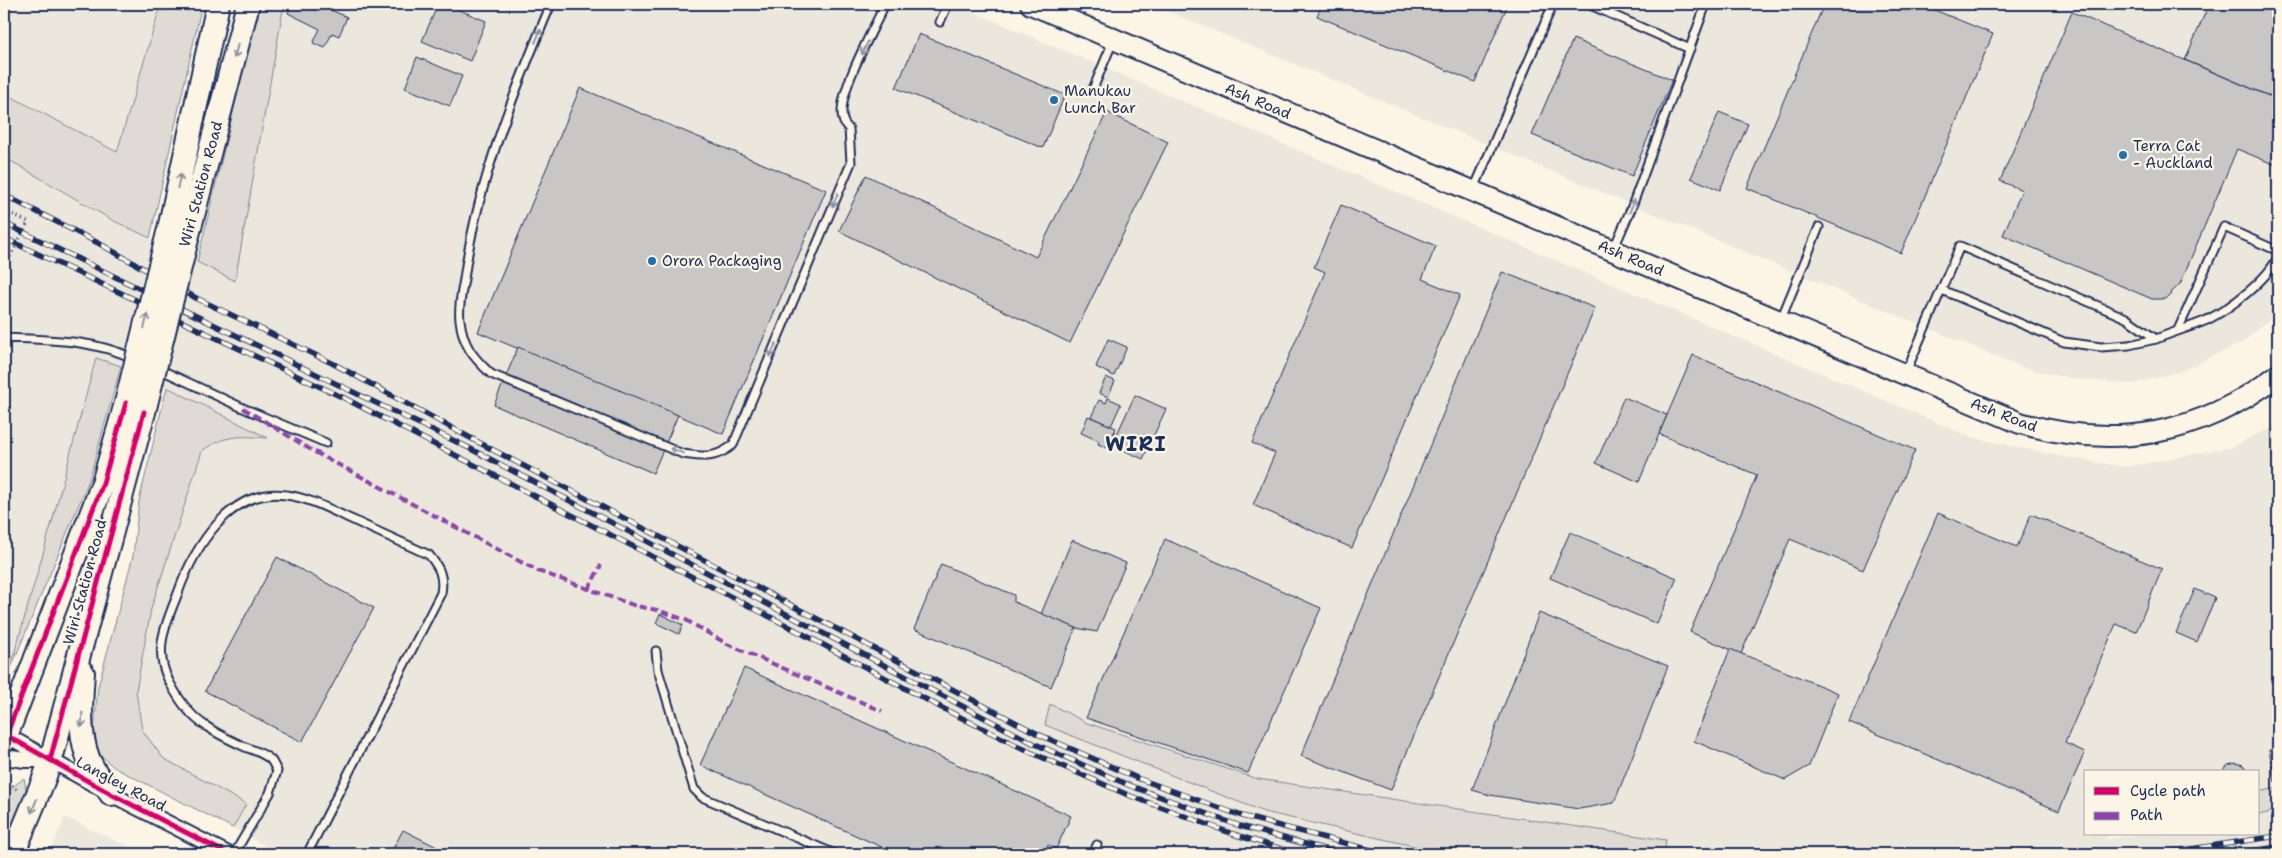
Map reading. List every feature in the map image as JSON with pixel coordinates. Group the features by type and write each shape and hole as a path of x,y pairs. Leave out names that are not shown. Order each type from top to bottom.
{"main road":[{"name":"Wiri Station Road","path":"178,234 218,4"},
{"name":"Wiri Station Road","path":"14,854 50,760 88,619 135,407 178,234 248,4"},
{"name":"Ash Road","path":"1031,4 1905,375 2020,423 2050,432 2080,436 2112,437 2168,430 2219,413 2241,401 2278,375"},
{"name":"Wiri Station Road","path":"4,737 103,483 135,407"},
{"path":"88,619 82,687 84,746 92,767 111,794"},
{"path":"4,700 25,684"}],"street":[{"name":"Langley Road","path":"4,737 228,854"},
{"name":"Langley Road","path":"4,758 50,760"}],"lane":[{"path":"552,4 492,157 466,265 459,318 463,338 472,356 491,374 683,454 708,457 724,452 733,445 851,163 849,129 843,123 842,112 846,89 885,4"},
{"path":"940,22 948,4"},
{"path":"1472,192 1553,4"},
{"path":"1588,4 1690,49"},
{"path":"1613,251 1706,4"},
{"path":"1093,89 1113,40"},
{"path":"1780,322 1819,227"},
{"path":"2178,330 2224,227 2278,251"},
{"path":"1905,375 1960,246 2126,318 2156,339"},
{"path":"1942,290 2064,342 2101,347 2129,345 2156,339 2208,319 2241,297 2266,275 2278,256"},
{"path":"4,338 79,341 117,351 142,362"},
{"path":"150,365 243,408 326,443"},
{"path":"234,854 270,793 277,771 271,760 259,752 204,726 182,702 169,682 162,662 160,641 181,584 202,545 220,519 238,506 265,495 285,495 311,500 429,555 440,568 443,582 441,593 307,854"},
{"path":"656,650 658,670 694,789 702,797 835,854"},
{"path":"1093,854 1096,845"}],"path":[{"path":"4,210 28,222 4,269"}],"shaded area":[{"path":"4,4 161,4 117,153 4,93"},
{"path":"161,4 202,4 150,238 112,220 4,157 4,93 117,152"},
{"path":"259,4 284,4 235,281 197,262"},
{"path":"284,4 955,4 1971,437 2059,456 2126,467 2231,447 2278,425 2278,788 2260,792 2260,770 2084,770 2084,836 2108,836 2104,840 2126,836 2260,836 2260,815 2278,811 2278,854 1664,854 1666,840 1258,779 1087,723 1050,704 1045,725 1264,812 1449,854 280,854 233,828 246,804 163,759 142,730 136,690 151,609 202,451 216,440 238,436 267,437 167,387 121,366 95,358 52,522 8,675 4,677 4,157 112,220 235,281"},
{"path":"1150,4 2278,4 2278,312 2243,342 2182,371 2133,384 2073,379 2024,368"},
{"path":"96,358 121,366 89,480 8,675 52,522"},
{"path":"167,387 268,438 234,437 210,445 202,451 151,609 136,691 142,730 163,758 246,804 233,828 115,768 98,753 94,729 98,687 133,556 139,501"},
{"path":"1050,704 1087,723 1258,779 1666,840 1664,854 1449,854 1264,812 1045,725"},
{"path":"24,778 28,800 4,854 4,798 8,791"},
{"path":"2278,788 2278,811 2260,815 2260,792"},
{"path":"65,817 144,854 49,854"}],"building":[{"path":"292,4 317,4 347,17 339,36 332,33 325,48 313,43 320,29 288,13"},
{"path":"438,4 445,4 486,21 470,61 422,41"},
{"path":"1322,4 1508,4 1475,82 1317,16"},
{"path":"1824,4 1920,4 1993,34 1901,253 1747,188"},
{"path":"2209,4 2278,4 2278,88 2274,98 2185,60"},
{"name":"Terra Cat - Auckland","path":"2072,12 2278,100 2278,166 2237,149 2180,284 2165,299 2152,299 2003,235 2022,190 2000,181"},
{"path":"919,34 1065,95 1043,148 896,88"},
{"path":"1573,39 1672,80 1632,176 1532,135"},
{"path":"417,57 462,76 450,106 405,88"},
{"name":"Orora Packaging","path":"580,88 826,190 723,434 478,332"},
{"path":"1107,112 1168,142 1070,343 839,231 866,175 1036,257"},
{"path":"1719,112 1748,124 1720,190 1691,178"},
{"path":"1341,205 1436,246 1422,279 1460,295 1352,548 1253,505 1275,453 1252,443 1325,272 1314,267"},
{"path":"1502,272 1595,308 1391,790 1301,756"},
{"path":"1108,339 1127,347 1114,376 1096,367"},
{"path":"518,347 678,415 653,473 494,405"},
{"path":"1693,355 1915,450 1863,570 1790,539 1741,654 1690,632 1757,475 1659,434"},
{"path":"1106,377 1115,381 1108,397 1099,393"},
{"path":"1135,395 1166,409 1143,459 1112,445"},
{"path":"1624,397 1667,415 1639,482 1596,463"},
{"path":"1108,398 1121,404 1111,426 1091,417 1099,400 1106,403"},
{"path":"1088,416 1116,428 1107,448 1098,444 1099,441 1081,433"},
{"path":"1938,513 2017,547 2031,514 2162,569 2136,632 2116,624 2065,743 2085,752 2059,811 1849,722"},
{"path":"1570,532 1677,578 1657,624 1550,578"},
{"path":"1165,539 1321,608 1248,773 1086,718"},
{"path":"1072,540 1126,563 1097,632 1076,628 1041,614"},
{"path":"277,557 374,608 302,742 205,691"},
{"path":"941,564 1014,595 1014,602 1076,628 1051,687 914,629"},
{"path":"2195,589 2215,598 2197,642 2176,633"},
{"path":"1539,613 1668,666 1614,803 1579,809 1490,795 1472,790"},
{"path":"660,614 683,625 679,634 656,623"},
{"path":"1730,649 1838,693 1809,766 1785,780 1694,741"},
{"path":"744,668 1071,816 1056,849 1048,845 1044,854 897,854 700,765"},
{"path":"2278,749 2278,782 2275,782 2272,765 2276,764 2275,760 2271,761 2269,750"},
{"path":"2236,763 2243,765 2247,770 2224,770 2228,765"},
{"path":"403,830 451,854 390,854"}],"railway":[{"path":"4,195 100,244 196,298 332,363 476,441 1040,735 1137,778 1242,816 1386,854"},
{"path":"4,223 467,447 1033,743 1131,786 1240,826 1342,854"},
{"path":"4,238 344,398 1030,752 1128,795 1233,834 1298,854"},
{"path":"2157,854 2278,836"},
{"path":"2231,854 2278,847"}],"marked path":[{"path":"243,408 313,451 538,571 636,606 657,610 686,620 727,644 882,711"},
{"path":"588,590 601,565"}],"cycle path":[{"path":"4,741 103,483 126,403"},
{"path":"50,760 144,412"},
{"path":"4,734 111,794 228,854"}],"place":[{"name":"Manukau Lunch Bar","path":"1054,100"},
{"name":"Terra Cat - Auckland","path":"2123,155"},
{"name":"Orora Packaging","path":"652,261"}],"district":[{"name":"WIRI","path":"1136,444"}]}
